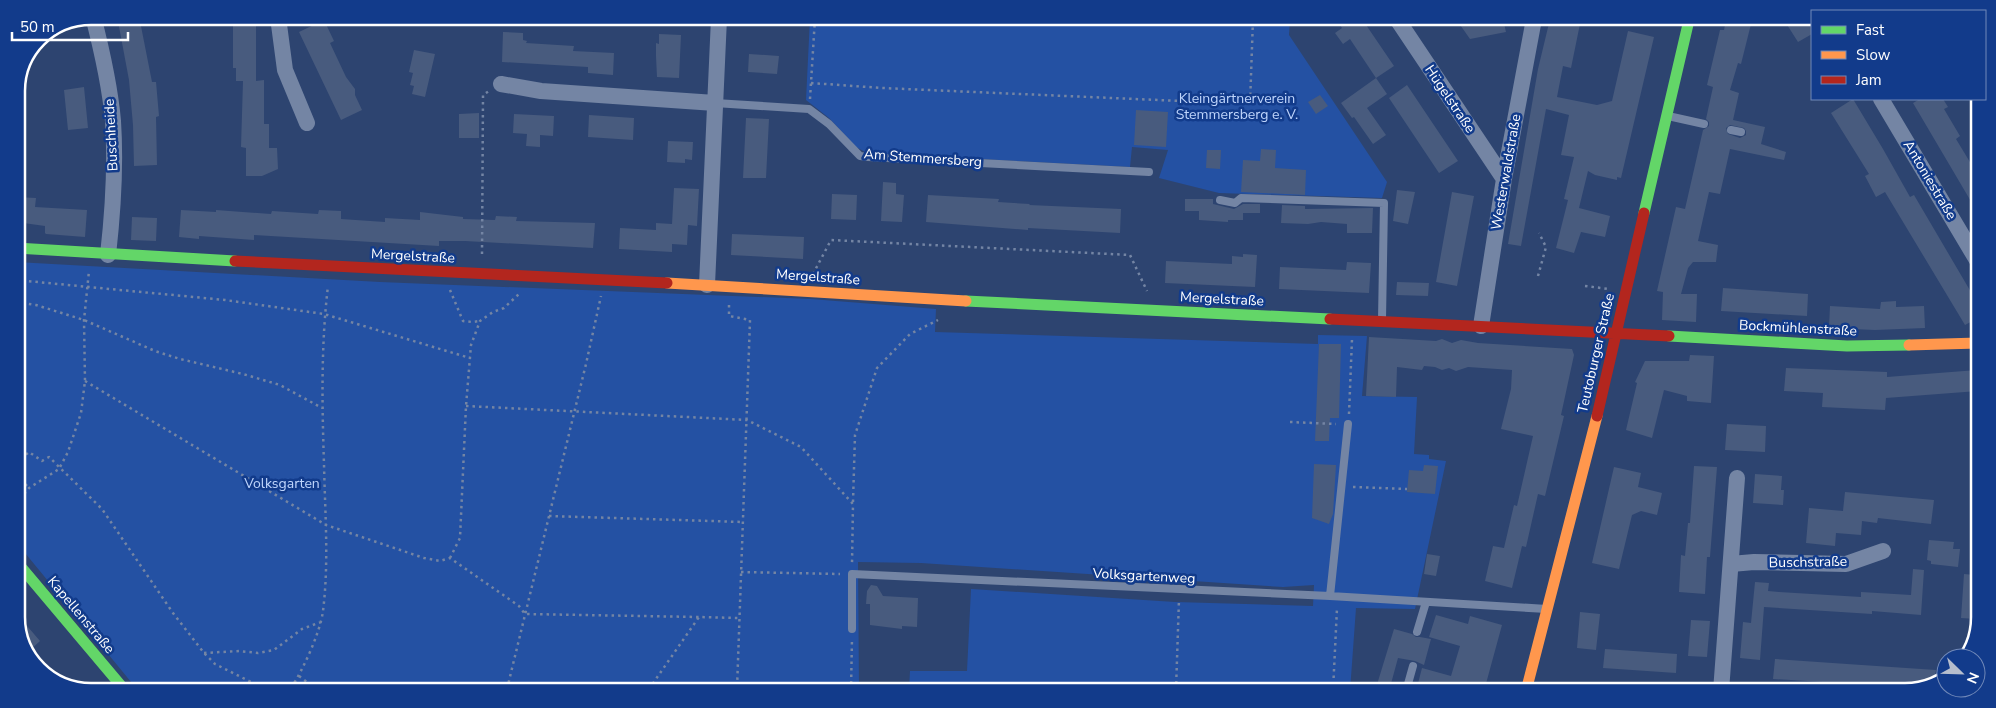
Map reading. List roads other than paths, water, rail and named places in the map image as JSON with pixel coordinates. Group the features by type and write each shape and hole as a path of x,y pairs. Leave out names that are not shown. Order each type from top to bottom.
{"street":[{"name":"Buschheide","path":"95,25 104,62 113,122 113,191 108,255"},
{"path":"279,25 285,70 307,123"},
{"path":"708,285 719,25"},
{"name":"Hügelstraße","path":"1401,25 1504,179"},
{"name":"Westerwaldstraße","path":"1481,326 1504,179 1533,25"},
{"name":"Teutoburger Straße","path":"1528,683 1549,609 1617,334 1625,291 1688,25"},
{"path":"501,84 541,91 715,103"},
{"name":"Antoniestraße","path":"1882,100 1971,250"},
{"name":"Mergelstraße","path":"25,249 331,267 804,290 976,302 1617,334"},
{"name":"Bockmühlenstraße","path":"1617,334 1847,346 1971,344"},
{"path":"1722,683 1737,478"},
{"name":"Buschstraße","path":"1731,564 1754,562 1846,564 1883,551"},
{"name":"Kapellenstraße","path":"25,572 119,683"}],"lane":[{"name":"Am Stemmersberg","path":"715,103 809,109 829,124 860,156 1149,172"},
{"path":"1666,116 1704,124"},
{"path":"1731,130 1741,132"},
{"path":"1220,200 1235,203 1241,198 1384,203 1382,322"},
{"path":"1334,597 1348,424"},
{"name":"Volksgartenweg","path":"852,629 852,574 1549,609"},
{"path":"1417,632 1426,602"},
{"path":"1408,683 1413,666"}],"park label":[{"name":"Kleingärtnerverein Stemmersberg e. V.","path":"1237,106"},
{"name":"Volksgarten","path":"282,483"}]}
